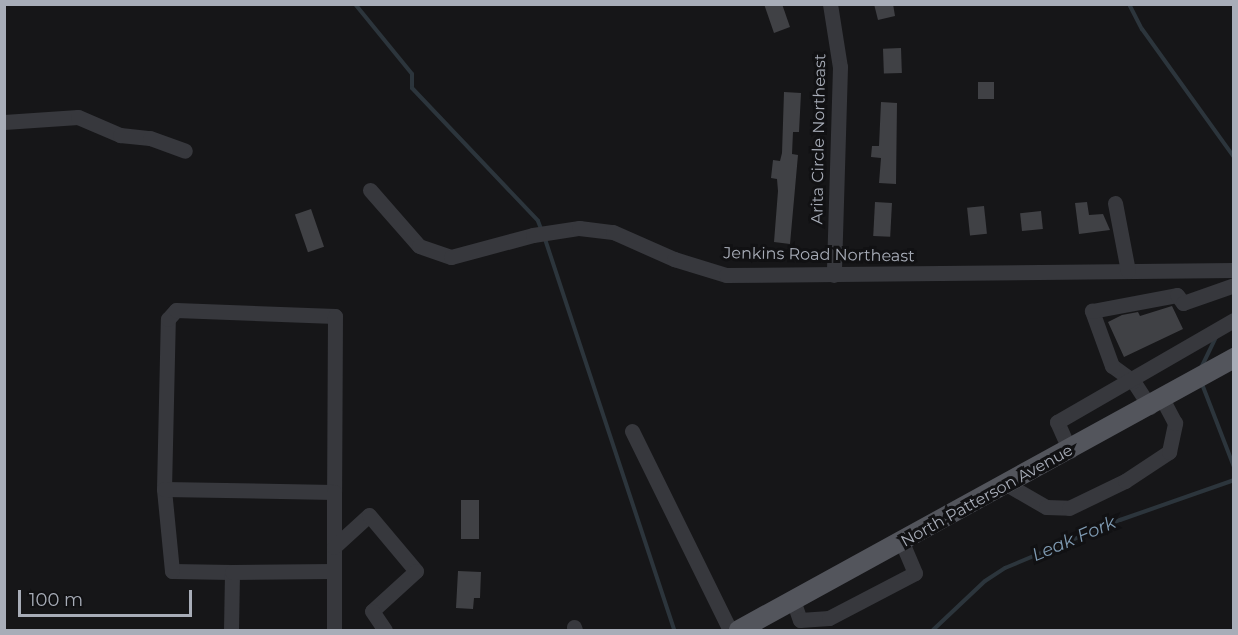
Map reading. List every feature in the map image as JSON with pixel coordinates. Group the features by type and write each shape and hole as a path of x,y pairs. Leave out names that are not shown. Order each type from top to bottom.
{"main road":[{"name":"North Patterson Avenue","path":"739,630 1070,451 1233,358"}],"street":[{"name":"Arita Circle Northeast","path":"830,4 840,67 834,275"},
{"path":"4,122 78,117 120,135 150,138 185,151"},
{"name":"Jenkins Road Northeast","path":"370,190 419,246 451,257 533,235 579,228 613,232 674,259 726,275 1233,270"},
{"path":"1114,203 1128,271"},
{"path":"1008,485 1046,507 1069,508 1125,481 1169,452 1175,423 1133,381 1112,366 1092,311 1146,298 1177,295 1183,303 1233,285"},
{"path":"333,571 172,571 164,489 168,319 176,310 335,316 334,630"},
{"path":"1070,451 1057,422 1133,381 1143,369 1233,320"},
{"path":"632,431 730,630"},
{"path":"164,489 334,492"},
{"path":"334,547 369,515 416,571 372,611 385,630"},
{"path":"793,600 800,620 829,618 915,573 902,542"},
{"path":"231,630 232,572"}],"building":[{"path":"764,4 782,4 790,27 774,33"},
{"path":"874,4 893,4 895,16 878,20"},
{"path":"901,48 902,73 884,74 883,49"},
{"path":"978,82 994,82 994,99 978,99"},
{"path":"784,92 801,93 799,132 793,132 792,154 798,155 790,244 774,242 778,191 777,179 771,178 773,160 780,161 782,153"},
{"path":"881,102 897,103 896,184 879,183 881,158 871,157 872,146 879,146"},
{"path":"875,202 892,203 890,237 873,236"},
{"path":"1087,202 1089,215 1103,214 1110,230 1079,234 1075,203"},
{"path":"984,206 987,234 970,236 967,208"},
{"path":"311,209 324,247 308,252 295,215"},
{"path":"1041,211 1043,229 1022,231 1020,213"},
{"path":"1172,306 1183,329 1124,357 1108,322 1122,315 1138,312 1140,316"},
{"path":"461,500 479,500 479,539 461,539"},
{"path":"458,571 481,572 480,598 474,598 473,609 456,608"}],"waterway":[{"path":"355,4 412,74 412,88 538,221 541,229"},
{"path":"1129,4 1142,29 1234,157"},
{"path":"544,236 674,630"},
{"path":"1200,370 1216,337"},
{"path":"1202,384 1234,467"},
{"name":"Leak Fork","path":"933,630 985,581 1005,568 1120,520 1234,480"}]}
